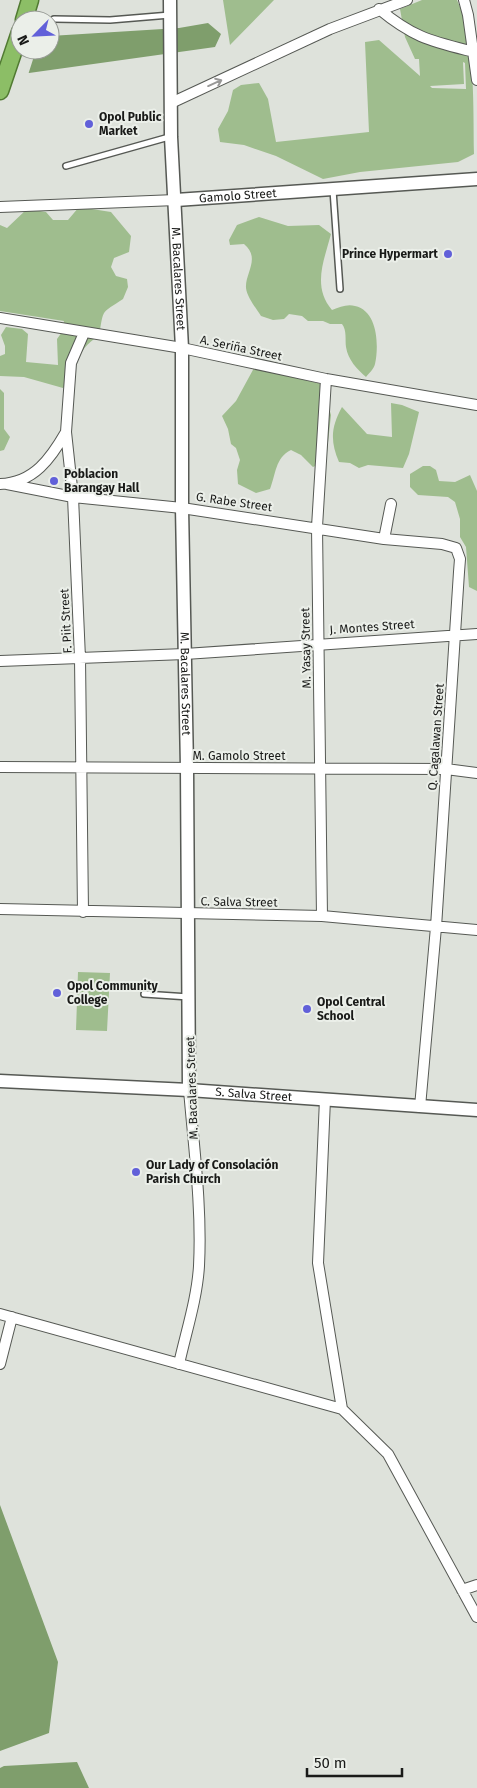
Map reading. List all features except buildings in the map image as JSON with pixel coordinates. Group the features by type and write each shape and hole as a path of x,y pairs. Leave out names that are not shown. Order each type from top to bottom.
{"highway":[{"path":"1,87 10,60"}],"street":[{"name":"M. Bacalares Street","path":"170,0 171,137 176,200 182,348 182,508 189,914 189,1090 197,1182 199,1267 196,1295 179,1364"},
{"path":"171,103 330,29 407,0"},
{"path":"464,0 474,52 477,80"},
{"path":"379,9 400,26 422,39 474,52"},
{"name":"Gamolo Street","path":"0,206 176,200 477,179"},
{"name":"A. Seriña Street","path":"0,318 182,348 326,379 477,405"},
{"name":"F. Piit Street","path":"83,912 80,658 73,496 66,432 70,363 84,333"},
{"name":"M. Yasay Street","path":"322,916 317,527 326,379"},
{"name":"G. Rabe Street","path":"4,484 29,475 44,466 66,432"},
{"name":"G. Rabe Street","path":"4,484 73,496 182,508 317,527 384,539 442,544 456,548"},
{"path":"384,539 392,504"},
{"name":"Q. Cagalawan Street","path":"420,1107 436,927 460,560 456,548"},
{"name":"J. Montes Street","path":"0,660 185,654 318,643 477,634"},
{"name":"M. Gamolo Street","path":"0,767 446,769 477,773"},
{"name":"C. Salva Street","path":"0,909 322,916 477,930"},
{"name":"S. Salva Street","path":"0,1081 189,1090 477,1110"},
{"path":"325,1099 318,1263 342,1409"},
{"path":"0,1314 342,1409 388,1454 477,1617"},
{"path":"0,1364 12,1317"},
{"path":"462,1590 477,1585"}],"lane":[{"path":"60,19 170,20"},
{"path":"66,166 171,137"},
{"path":"333,190 340,289"},
{"path":"144,994 189,997"}],"shaded area":[{"path":"223,0 274,0 230,45"},
{"path":"422,0 457,0 468,34 472,76 474,154 458,162 360,172 323,179 276,156 244,145 220,142 218,129 228,111 233,90 241,85 259,83 268,99 276,142 369,132 365,42 379,40 420,76 419,59 415,59 405,37 400,9","holes":["463,62 465,63 466,89 432,88 430,86 464,84"]},
{"path":"208,23 221,34 215,47 29,73 0,70 10,60 60,60 60,35 179,28"},
{"path":"79,207 111,212 131,236 129,252 114,258 111,267 116,276 127,279 128,287 123,299 105,312 99,336 85,348 63,388 24,377 0,376 0,356 5,354 5,346 1,335 6,327 22,329 28,334 26,362 58,365 57,339 62,332 64,321 0,311 0,225 7,228 27,209 46,212 53,220 68,220"},
{"path":"259,217 288,226 319,225 331,234 321,273 322,292 332,310 352,305 363,309 372,322 377,348 374,368 366,377 349,356 346,347 345,329 342,324 308,321 302,316 289,314 284,319 273,320 261,316 250,299 246,288 252,260 249,249 244,244 230,245 229,240 237,225"},
{"path":"254,368 322,384 331,415 326,461 313,467 301,455 291,450 279,462 270,489 256,493 238,484 237,470 240,460 236,448 231,444 228,429 222,416 236,401"},
{"path":"0,389 4,393 4,429 10,437 4,450 0,451"},
{"path":"391,403 419,412 409,454 403,468 368,465 359,468 350,463 339,462 334,447 333,434 342,407 367,434 392,437"},
{"path":"423,466 430,466 436,470 439,481 455,482 470,475 477,491 477,591 469,587 466,547 460,537 460,519 455,502 448,497 418,495 410,487 410,474"},
{"path":"78,972 110,973 107,1031 76,1030"},
{"path":"0,1505 58,1662 49,1733 0,1751"},
{"path":"77,1762 89,1788 0,1788 0,1768 4,1766"}],"pier":[{"path":"0,21 10,24 10,60 33,60 28,75 0,72"}],"place":[{"name":"Opol Public Market","path":"89,124"},
{"name":"Prince Hypermart","path":"448,254"},
{"name":"Poblacion Barangay Hall","path":"54,481"},
{"name":"Opol Community College","path":"57,993"},
{"name":"Opol Central School","path":"307,1009"},
{"name":"Our Lady of Consolación Parish Church","path":"136,1172"}]}
